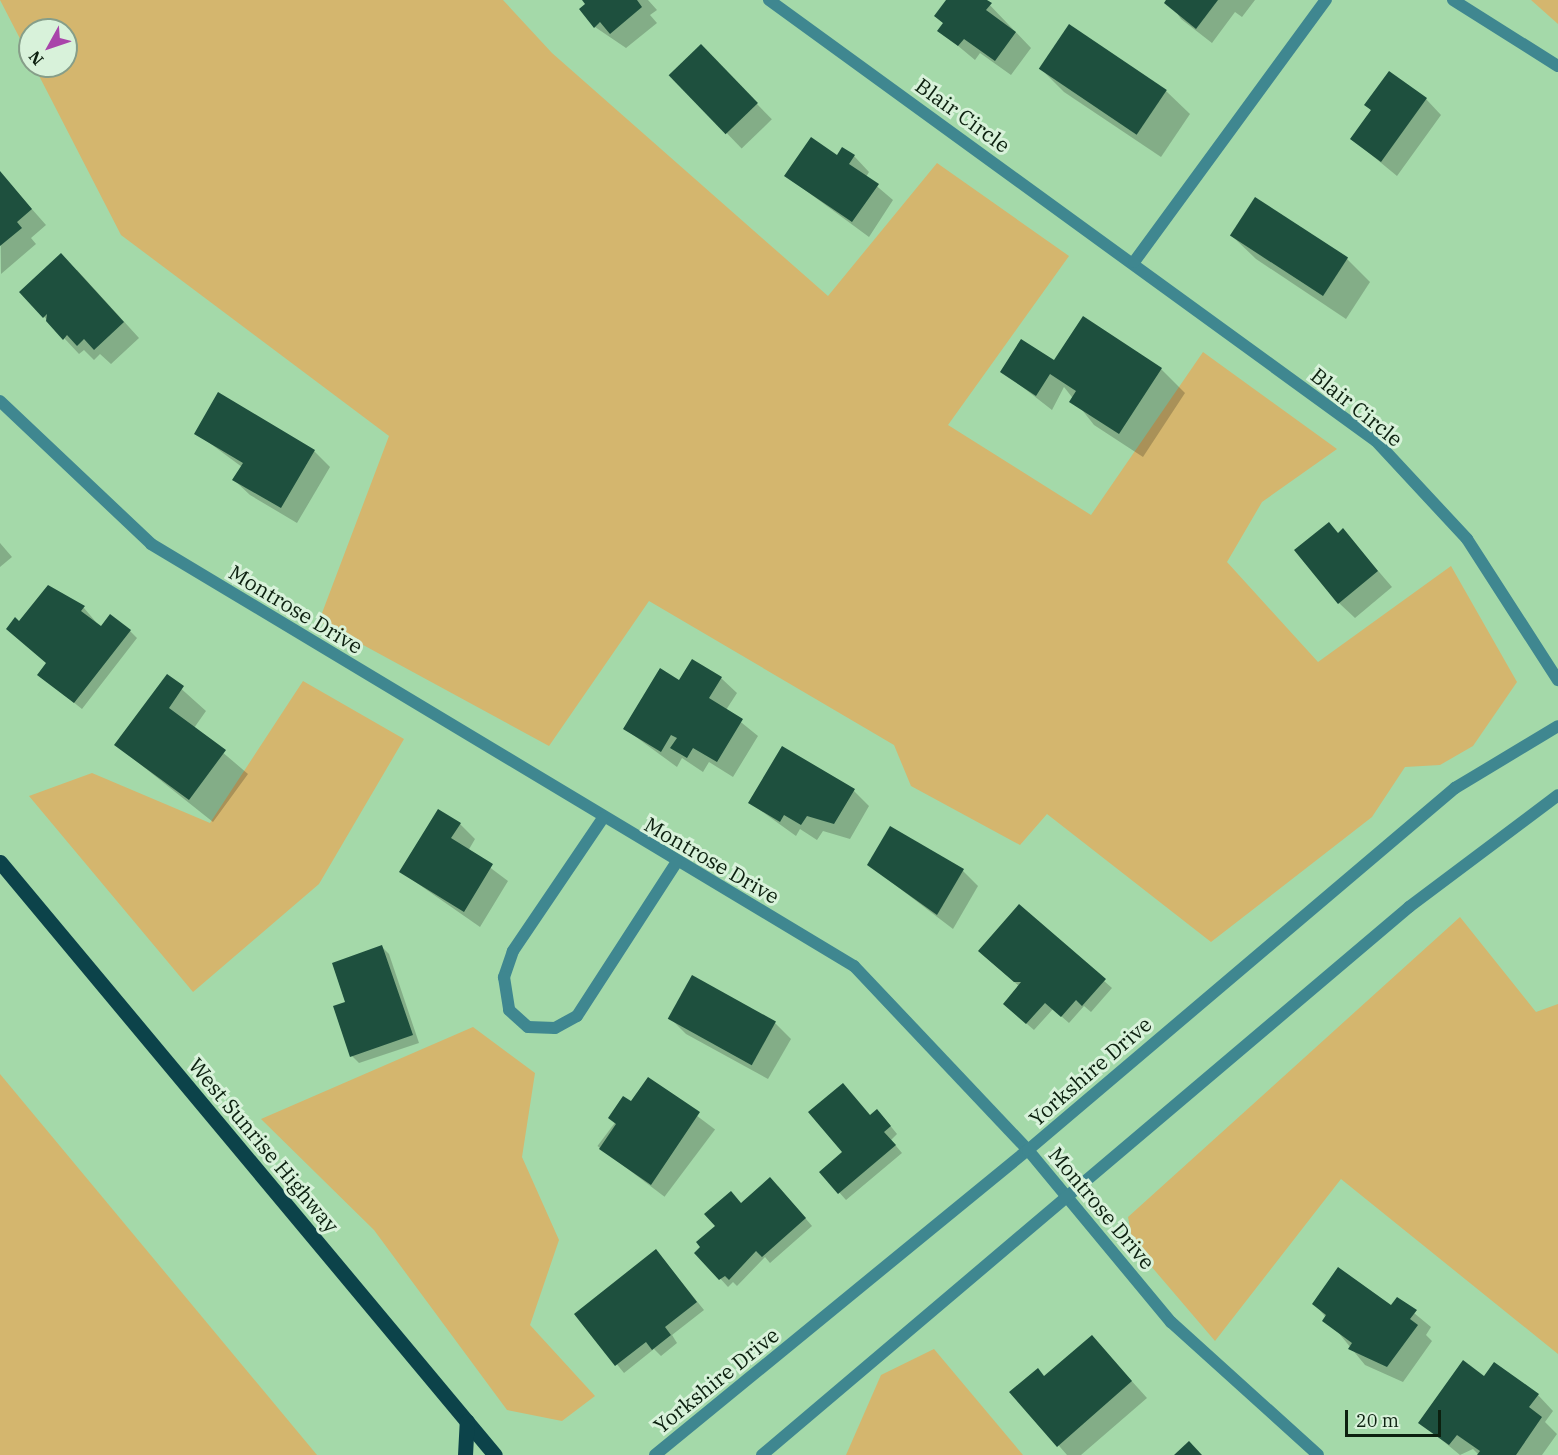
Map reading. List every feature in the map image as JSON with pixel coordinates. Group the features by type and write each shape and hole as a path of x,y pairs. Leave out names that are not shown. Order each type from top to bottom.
{"main road":[{"name":"West Sunrise Highway","path":"0,862 495,1455"},
{"path":"465,1455 467,1421"}],"street":[{"name":"Blair Circle","path":"769,0 1134,262 1376,441 1467,539 1558,680"},
{"path":"1134,262 1326,0"},
{"path":"1453,0 1558,66"},
{"name":"Montrose Drive","path":"0,401 151,544 676,863 854,966 1028,1150 1172,1322 1318,1455"},
{"name":"Yorkshire Drive","path":"655,1455 1028,1150 1455,788 1558,726"},
{"path":"762,1455 1069,1198 1408,907 1558,795"},
{"path":"603,818 513,951 504,977 509,1010 528,1027 555,1028 577,1016 676,863"}],"shaded area":[{"path":"0,0 503,0 552,53 828,296 937,163 1069,256 948,425 1091,515 1203,352 1337,449 1262,502 1227,562 1318,662 1451,566 1517,682 1473,746 1440,765 1405,767 1372,817 1211,942 1047,814 1020,845 911,786 894,745 649,601 549,746 319,621 389,436 121,235 40,78 78,78 78,18 18,18 18,35"},
{"path":"1531,0 1558,0 1558,24"},
{"path":"303,681 404,739 319,884 193,992 29,796 92,773 210,823"},
{"path":"1460,917 1536,1012 1558,1004 1558,1354 1341,1179 1215,1341 1133,1245 1128,1217"},
{"path":"473,1027 535,1073 522,1157 559,1240 530,1325 595,1396 562,1421 507,1410 374,1230 261,1119"},
{"path":"0,1074 317,1455 0,1455"},
{"path":"934,1349 1023,1455 846,1455 881,1375"}],"building":[{"path":"582,0 637,0 642,7 610,34 600,22 594,28 579,9 585,4"},
{"path":"946,0 987,0 992,3 986,10 1016,32 995,61 964,39 958,46 937,31 943,23 934,16"},
{"path":"1166,0 1218,0 1196,29 1164,3"},
{"path":"1069,24 1167,90 1137,135 1039,69"},
{"path":"701,44 758,103 726,134 669,75"},
{"path":"1389,71 1427,98 1381,162 1350,139 1371,110 1364,105"},
{"path":"811,137 837,155 842,147 855,155 849,164 879,184 852,222 784,176"},
{"path":"0,171 32,209 17,222 22,228 0,246"},
{"path":"1255,197 1348,257 1323,296 1230,236"},
{"path":"61,253 124,322 94,350 84,339 77,346 67,335 63,340 46,321 47,314 43,318 19,292"},
{"path":"1083,316 1162,368 1119,434 1069,402 1076,391 1050,374 1036,396 1000,372 1021,339 1054,360"},
{"path":"218,392 315,450 281,508 232,480 243,463 194,434"},
{"path":"1329,522 1338,533 1343,528 1378,571 1338,604 1294,550"},
{"path":"48,585 85,606 81,611 101,626 110,614 131,630 74,703 37,675 46,663 6,629 15,617 19,621"},
{"path":"692,659 722,677 709,698 743,719 717,762 693,748 687,758 670,748 677,738 671,735 661,752 623,729 660,668 679,680"},
{"path":"167,674 184,686 169,708 226,750 189,800 114,745"},
{"path":"782,746 855,789 834,824 807,816 801,825 784,815 780,822 748,803"},
{"path":"438,809 461,823 451,838 493,864 464,912 399,872"},
{"path":"890,826 964,869 937,915 867,865"},
{"path":"1019,904 1106,979 1082,1006 1076,1000 1061,1017 1045,1003 1026,1024 1003,1004 1021,982 1014,982 978,951"},
{"path":"382,945 413,1035 350,1057 333,1006 345,1002 332,963"},
{"path":"692,975 776,1022 752,1065 668,1019"},
{"path":"648,1077 700,1112 651,1185 599,1149 616,1124 608,1118 623,1096 631,1101"},
{"path":"843,1083 870,1115 877,1109 891,1126 884,1132 896,1145 838,1194 819,1172 842,1152 808,1112"},
{"path":"770,1177 806,1218 762,1257 756,1251 729,1280 725,1276 719,1280 694,1253 700,1247 696,1242 715,1226 704,1214 731,1191 741,1203"},
{"path":"656,1249 697,1302 665,1327 671,1335 652,1350 646,1342 615,1366 574,1314"},
{"path":"1338,1267 1391,1305 1397,1297 1417,1310 1410,1319 1418,1325 1387,1367 1348,1349 1352,1343 1322,1321 1326,1315 1312,1304"},
{"path":"1092,1335 1132,1381 1057,1447 1009,1392 1038,1368 1044,1376"},
{"path":"1463,1360 1484,1376 1494,1362 1539,1394 1529,1407 1542,1417 1516,1455 1477,1455 1480,1451 1457,1435 1449,1445 1418,1423"},
{"path":"1189,1441 1202,1455 1174,1455"}]}
